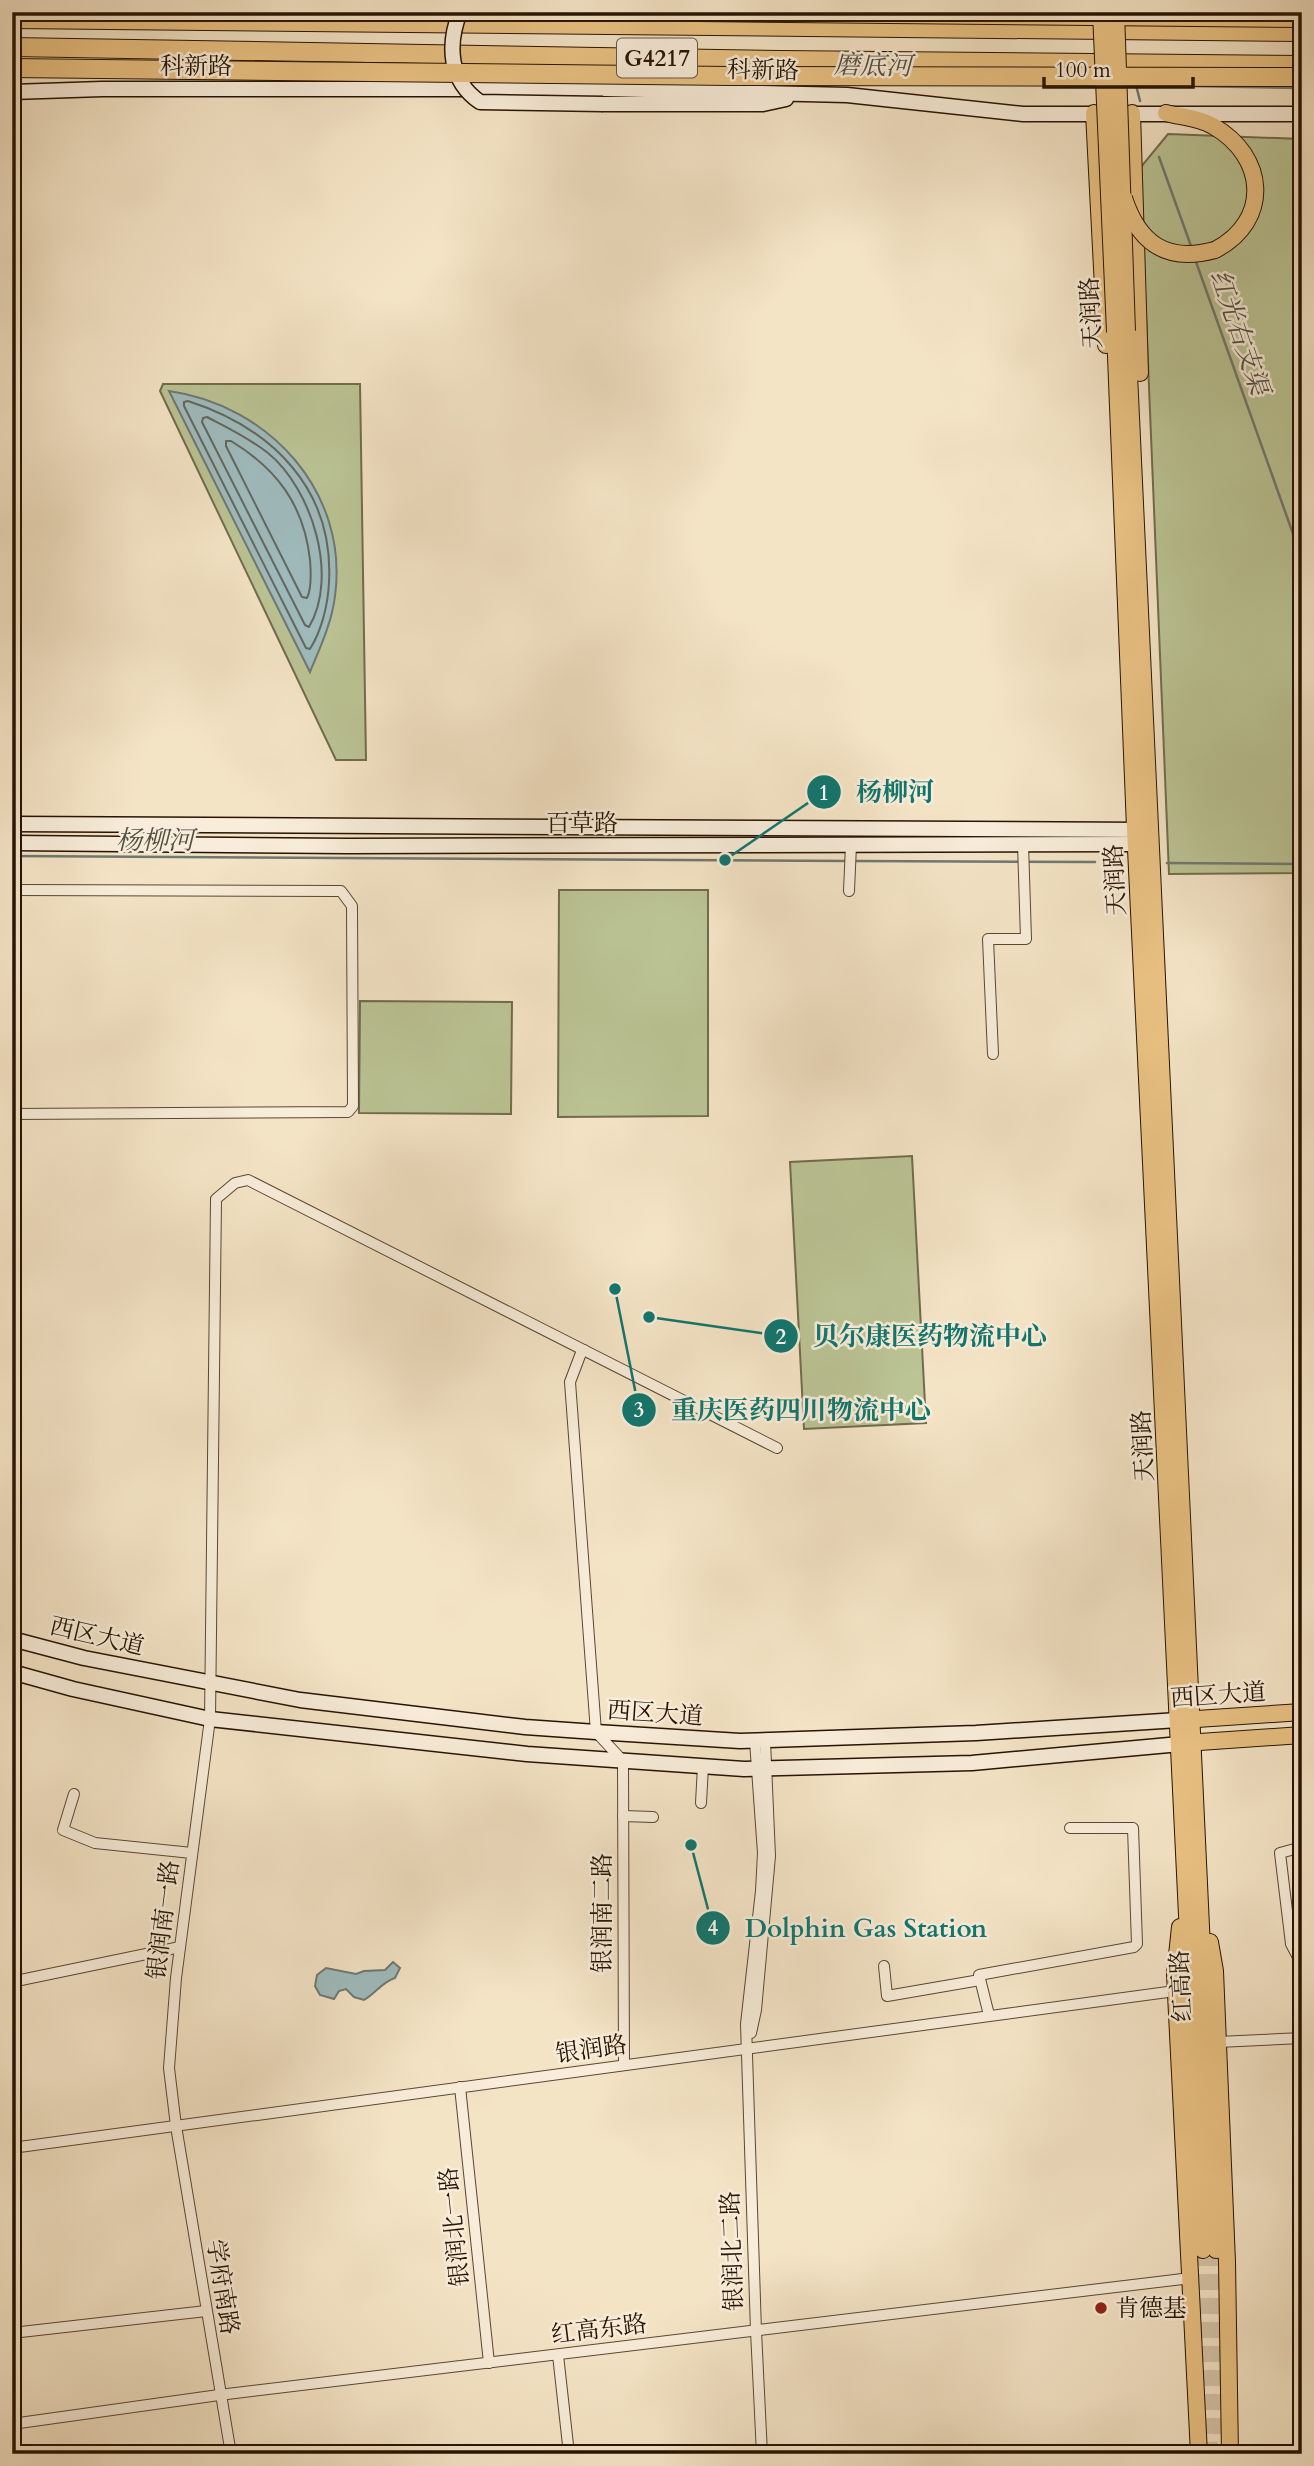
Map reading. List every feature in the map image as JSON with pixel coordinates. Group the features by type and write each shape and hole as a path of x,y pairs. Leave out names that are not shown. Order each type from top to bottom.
{"highway":[{"path":"167,20 242,12"},
{"path":"698,12 1302,18"},
{"path":"893,12 1029,30"},
{"name":"G4217","path":"12,19 1302,32"},
{"name":"G4217","path":"12,47 767,60 1302,65"},
{"path":"12,68 730,76 1302,77"}],"main road":[{"path":"460,12 452,35 452,63 461,84 480,102 763,104 806,94"},
{"name":"天润路","path":"1101,12 1121,332 1185,1720"},
{"name":"天润路","path":"1116,12 1121,186 1121,332"},
{"name":"科新路","path":"12,92 102,89 579,89 847,95 1023,114 1302,114"},
{"path":"1094,113 1111,452 1129,508"},
{"path":"1129,508 1142,455 1132,113"},
{"path":"1121,186 1133,218 1155,246 1181,255 1215,250 1231,242 1250,218 1255,200 1254,174 1240,148 1210,124 1166,114"},
{"name":"百草路","path":"12,824 1143,837"},
{"name":"百草路","path":"12,843 348,846 850,856 1023,856 1143,837"},
{"name":"西区大道","path":"12,1639 84,1658 300,1700 525,1727 596,1732 760,1741 976,1733 1302,1712"},
{"name":"西区大道","path":"12,1672 74,1689 210,1719 527,1754 703,1766 762,1768 972,1763 1302,1735"},
{"name":"红高路","path":"1185,1720 1210,2250"},
{"path":"1192,1876 1175,1974 1175,1991 1199,2454"},
{"path":"1192,1876 1214,1971 1227,2262 1230,2454"}],"street":[{"path":"849,891 850,856"},
{"path":"993,1054 988,939 1026,939 1023,856"},
{"path":"12,890 341,891 352,906 353,1106 348,1112 12,1114"},
{"name":"银润南一路","path":"176,2126 169,2068 180,1947 210,1719 212,1683 216,1199 235,1183 248,1180 584,1350"},
{"path":"623,1761 596,1732 570,1382 581,1353 584,1350 777,1448"},
{"name":"银润北二路","path":"760,1741 763,1853 746,2024 762,2454"},
{"name":"银润南二路","path":"623,1761 624,2065"},
{"path":"701,1803 703,1766"},
{"path":"74,1794 63,1830 95,1843 192,1853"},
{"path":"623,1816 653,1817"},
{"path":"989,2015 979,1975 1134,1947 1137,1944 1133,1828 1070,1828"},
{"path":"1302,1847 1280,1853 1291,1944 1302,1965"},
{"path":"16,1981 180,1947"},
{"path":"884,1966 887,1996 980,1980"},
{"name":"银润路","path":"12,2148 1175,1991"},
{"path":"1218,2042 1302,2038"},
{"name":"银润北一路","path":"460,2088 489,2363"},
{"name":"学府南路","path":"176,2126 231,2454"},
{"name":"红高东路","path":"12,2424 219,2395 1191,2278"},
{"path":"12,2333 206,2311"},
{"path":"558,2355 569,2454"}],"green space":[{"path":"1168,134 1302,139 1302,873 1169,874 1140,168"},
{"path":"163,384 360,384 366,760 336,760 160,391"},
{"path":"559,890 708,890 708,1116 558,1117"},
{"path":"360,1001 512,1002 511,1114 359,1113"},
{"path":"912,1156 926,1423 804,1429 790,1162"}],"water":[{"path":"169,391 205,400 239,414 269,435 295,460 315,489 329,522 336,558 335,596 322,644 310,672"},
{"path":"393,1962 400,1968 395,1978 364,2000 354,1997 346,1989 339,1991 334,1999 320,1995 315,1986 317,1975 326,1968 356,1974 385,1970"}],"waterway":[{"name":"红光右支渠","path":"1136,85 1140,101"},
{"name":"磨底河","path":"1137,85 1302,88"},
{"name":"红光右支渠","path":"1159,157 1191,246"},
{"name":"红光右支渠","path":"1195,259 1302,559"},
{"name":"杨柳河","path":"12,856 847,861"},
{"name":"杨柳河","path":"853,861 1095,862"},
{"name":"杨柳河","path":"1167,863 1302,864"}],"tunnel":[{"path":"1203,2250 1210,2454"},
{"path":"1216,2250 1222,2441"}],"place":[{"name":"杨柳河","path":"725,860"},
{"name":"重庆医药四川物流中心","path":"615,1289"},
{"name":"贝尔康医药物流中心","path":"649,1317"},
{"name":"Dolphin Gas Station","path":"691,1845"},
{"name":"肯德基","path":"1101,2308"}]}
